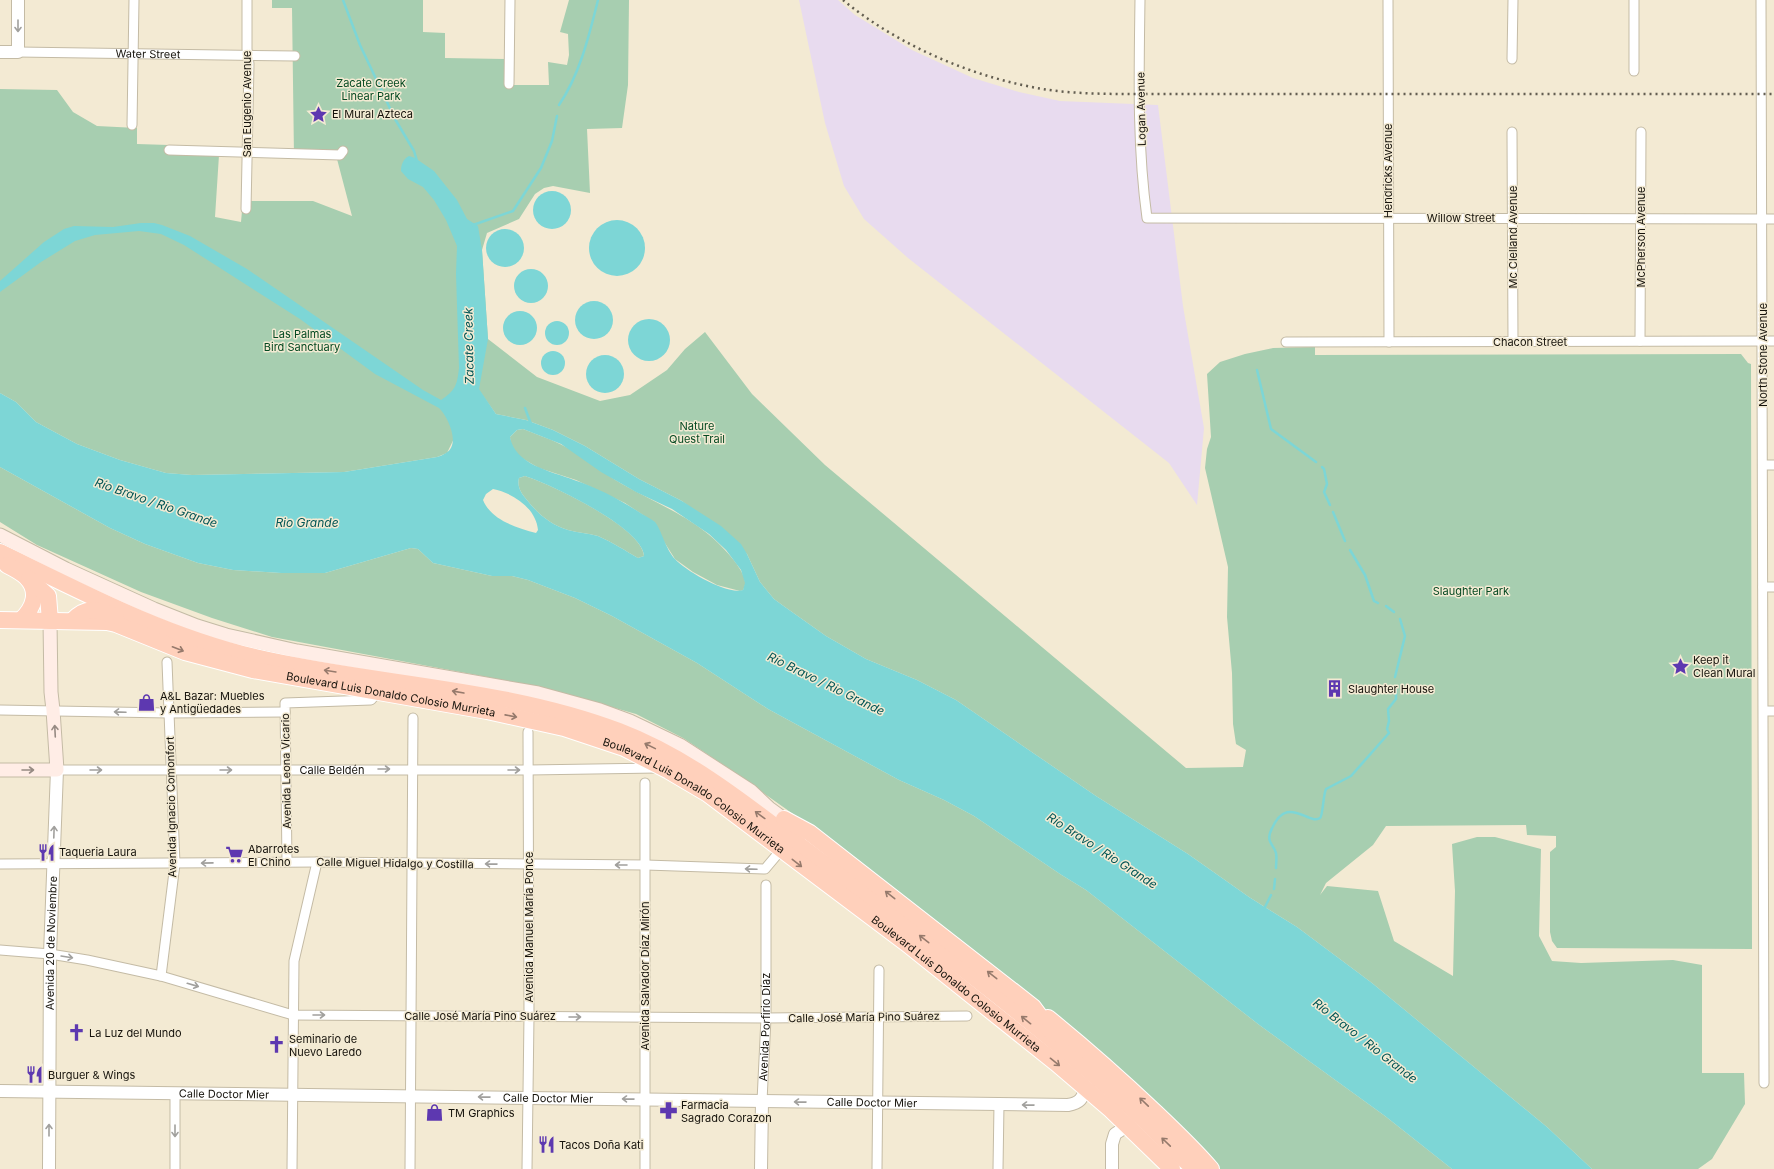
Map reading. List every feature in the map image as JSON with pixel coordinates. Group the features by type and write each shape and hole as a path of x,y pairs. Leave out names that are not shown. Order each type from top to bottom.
{"highway":[{"path":"0,545 31,563 43,572 48,596 50,621"},
{"name":"Boulevard Luis Donaldo Colosio Murrieta","path":"0,552 122,611 220,648 293,665 489,698 546,710 596,723 623,732 700,773 719,785 786,845 1086,1088 1172,1169"},
{"path":"0,560 26,577 48,596"},
{"path":"21,620 33,604 34,596 32,586 26,577"},
{"path":"72,622 83,612 98,610 156,631 173,631"},
{"name":"Boulevard Luis Donaldo Colosio Murrieta","path":"0,620 107,622 116,624 185,652 252,670 487,711 558,726 599,738 624,748 694,785 891,914 1067,1053 1122,1100 1194,1169"},
{"path":"784,819 810,833 1082,1046 1130,1088 1198,1153 1211,1169"},
{"path":"1033,1007 1067,1053"}],"main road":[{"name":"Boulevard Luis Donaldo Colosio Murrieta","path":"0,535 66,569 147,606 197,626 226,635 297,651 538,693 570,700 630,721 680,745 750,791 784,819 793,831 786,845"},
{"name":"Avenida 20 de Noviembre","path":"50,621 50,692 53,710 57,770"},
{"name":"Calle Beldén","path":"0,770 57,770"}],"street":[{"path":"18,0 18,52"},
{"path":"132,125 134,0"},
{"name":"San Eugenio Avenue","path":"246,209 248,56 247,0"},
{"path":"509,84 510,0"},
{"name":"Logan Avenue","path":"1140,0 1142,174 1147,218"},
{"name":"Hendricks Avenue","path":"1388,0 1389,342"},
{"path":"1512,59 1513,0"},
{"path":"1634,0 1634,71"},
{"name":"North Stone Avenue","path":"1761,0 1764,836 1769,959 1764,1083"},
{"name":"Water Street","path":"0,52 296,56"},
{"name":"Mc Clelland Avenue","path":"1512,132 1514,342"},
{"name":"McPherson Avenue","path":"1640,341 1641,132"},
{"path":"169,150 290,154 341,153"},
{"name":"Willow Street","path":"1147,218 1774,219"},
{"name":"Chacon Street","path":"1286,342 1774,341"},
{"path":"1763,465 1774,465"},
{"path":"1763,586 1774,587"},
{"name":"Avenida Ignacio Comonfort","path":"161,976 175,864 167,662"},
{"path":"0,710 169,713 285,708 371,700 378,692"},
{"name":"Avenida Leona Vicario","path":"285,708 287,862"},
{"path":"1764,710 1774,711"},
{"path":"410,1169 412,1096 413,718"},
{"name":"Avenida Manuel María Ponce","path":"527,1169 529,1016 528,732"},
{"name":"Calle Beldén","path":"57,770 529,770 664,768"},
{"name":"Avenida 20 de Noviembre","path":"49,1169 50,954 57,770"},
{"name":"Avenida Salvador Díaz Mirón","path":"645,783 645,1169"},
{"path":"1764,836 1774,836"},
{"name":"Calle Miguel Hidalgo y Costilla","path":"0,864 53,865 317,862 646,865 765,869 786,845"},
{"path":"292,1169 294,961 317,862"},
{"name":"Avenida Porfirio Díaz","path":"761,1169 762,1101 766,1018 766,885"},
{"name":"Calle José María Pino Suárez","path":"0,950 50,954 87,960 161,976 293,1015 766,1018 968,1016"},
{"path":"877,1169 879,970"},
{"name":"Calle Doctor Mier","path":"0,1090 644,1100 1076,1104 1083,1098 1086,1088"},
{"path":"175,1093 175,1169"},
{"path":"998,1169 1000,1104"},
{"path":"1112,1169 1112,1144 1115,1134 1128,1126"}],"shaded area":[{"path":"799,0 838,0 855,15 912,50 973,78 1019,92 1060,101 1158,105 1183,306 1204,428 1197,505 1169,463 908,258 864,219 844,186 825,123"}],"green space":[{"path":"272,0 423,0 423,32 445,33 445,58 505,59 505,85 549,85 548,62 567,65 569,55 568,34 560,32 569,0 629,0 628,85 622,128 587,129 590,193 553,186 544,188 535,194 519,219 487,233 482,250 488,339 537,377 600,401 630,395 667,370 685,349 705,332 752,394 825,465 1186,768 1243,767 1246,750 1236,744 1233,724 1232,673 1227,617 1228,567 1205,468 1207,449 1211,437 1207,374 1220,362 1245,354 1273,348 1315,347 1315,355 1741,354 1748,363 1751,364 1752,949 1557,948 1552,941 1550,932 1550,852 1556,847 1556,836 1527,835 1526,825 1386,826 1373,845 1326,883 1320,895 1327,886 1378,891 1394,941 1453,976 1455,891 1452,844 1477,837 1495,837 1541,849 1539,936 1552,961 1581,963 1673,960 1702,965 1702,1073 1744,1073 1745,1104 1712,1159 1698,1169 1592,1169 1547,1127 1372,983 1297,927 1249,897 1188,854 1096,796 956,700 917,680 866,659 826,636 774,599 760,582 747,554 682,501 639,479 585,446 553,430 526,420 496,414 478,389 447,453 437,457 344,472 192,475 166,473 120,460 77,444 36,422 16,402 0,393 0,89 57,90 73,112 97,126 137,128 137,144 169,145 169,152 219,155 215,217 241,222 242,211 250,211 250,201 313,201 352,216 337,159 294,157 292,8 272,8"},
{"path":"523,429 568,448 622,484 697,526 723,548 736,563 745,580 745,587 743,590 740,591 717,585 693,572 675,559 663,540 655,523 625,503 576,480 539,468 520,457 511,446 510,437 517,430"},
{"path":"0,467 110,528 145,544 198,563 233,570 281,573 325,573 411,548 418,549 433,563 492,576 512,576 528,580 575,598 612,616 697,663 768,709 899,780 944,800 974,816 1086,890 1258,1024 1385,1116 1452,1169 1219,1169 851,855 683,738 636,714 541,687 272,637 212,618 141,592 37,545 0,522"},
{"path":"525,476 573,497 612,520 628,532 639,545 644,556 638,558 598,536 568,530 550,522 536,510 521,492 519,487 519,478"}],"water":[{"name":"Rio Grande","path":"409,156 415,158 434,171 457,200 467,219 478,226 482,250 488,339 479,389 496,414 526,420 553,430 585,446 639,479 682,501 721,526 741,544 760,582 774,599 826,636 866,659 917,680 956,700 1096,796 1188,854 1249,897 1297,927 1372,983 1547,1127 1592,1169 1452,1169 1385,1116 1258,1024 1086,890 974,816 944,800 899,780 768,709 697,663 612,616 575,598 528,580 512,576 492,576 433,563 418,549 411,548 325,573 281,573 233,570 198,563 145,544 110,528 0,467 0,393 16,402 36,422 77,444 120,460 166,473 192,475 344,472 437,457 446,453 450,449 452,443 452,430 439,408 375,374 300,319 184,245 161,234 139,231 95,235 75,241 41,262 0,292 0,281 44,242 64,229 74,226 113,227 141,223 154,223 190,236 247,269 423,390 441,400 455,387 459,368 456,274 457,246 446,220 434,200 423,187 408,179 401,171 403,162","holes":["523,429 561,444 601,472 636,492 672,509 709,534 726,550 741,570 745,583 743,590 736,591 717,586 688,570 672,555 655,522 626,504 583,483 545,470 526,461 513,447 510,437 517,430","525,476 554,488 594,508 628,533 640,545 644,556 638,558 598,536 568,530 550,522 536,510 523,495 519,487 519,478","493,489 516,498 528,508 533,515 538,530 536,533 513,526 498,518 492,513 483,500 486,494"]},
{"path":"548,191 556,191 563,194 568,199 571,210 568,221 563,226 556,229 548,229 541,226 536,221 533,214 533,206 536,199 541,194"},
{"path":"617,220 628,222 637,228 643,237 645,248 643,259 637,268 628,274 617,276 606,274 597,268 591,259 589,248 591,237 597,228 606,222"},
{"path":"501,229 509,229 516,232 521,237 524,248 521,259 516,264 509,267 501,267 494,264 489,259 486,252 486,244 489,237 494,232"},
{"path":"534,269 541,271 546,276 548,286 546,296 541,301 528,303 521,301 516,296 514,283 516,276 521,271"},
{"path":"590,301 598,301 605,304 610,309 613,320 610,331 605,336 598,339 590,339 583,336 578,331 575,324 575,316 578,309 583,304"},
{"path":"523,311 530,313 535,318 537,328 535,338 530,343 517,345 510,343 505,338 503,325 505,318 510,313"},
{"path":"645,319 653,319 661,322 667,328 670,340 667,352 661,358 653,361 645,361 637,358 631,352 628,344 628,336 631,328 637,322"},
{"path":"557,321 562,322 568,328 568,338 562,344 557,345 552,344 546,338 545,333 546,328 552,322"},
{"path":"553,351 558,352 564,358 564,368 558,374 553,375 548,374 542,368 541,363 542,358 548,352"},
{"path":"601,355 609,355 616,358 621,363 624,374 621,385 616,390 609,393 601,393 594,390 589,385 586,378 586,370 589,363 594,358"}],"waterway":[{"name":"Zacate Creek","path":"343,0 360,45 395,119 414,151 417,161"},
{"path":"559,105 573,81 578,68 598,0"},
{"path":"473,225 513,211 541,168 552,141 557,116"},
{"path":"1257,370 1271,429 1316,462"},
{"path":"525,408 531,424"},
{"path":"1322,467 1324,469 1327,484 1324,492 1330,505"},
{"path":"1333,512 1345,541"},
{"path":"1350,550 1365,575 1374,601 1378,603"},
{"path":"1386,606 1394,612"},
{"path":"1395,677 1405,636 1400,619"},
{"path":"1276,868 1276,853 1269,839 1270,833 1276,821 1283,814 1290,812 1309,818 1320,818 1326,789 1351,776 1389,733 1387,729 1389,721 1388,709 1396,699 1396,686"},
{"path":"1274,889 1275,879"},
{"path":"1264,909 1271,895"}],"railway":[{"path":"843,0 865,17 889,32 940,58 994,78 1049,90 1094,94 1774,94"}],"place":[{"name":"El Mural Azteca","path":"319,114"},
{"name":"Keep it Clean Mural","path":"1680,666"},
{"name":"Slaughter House","path":"1335,689"},
{"name":"A&L Bazar: Muebles y Antigüedades","path":"147,702"},
{"name":"Taqueria Laura","path":"46,852"},
{"name":"Abarrotes El Chino","path":"235,855"},
{"name":"La Luz del Mundo","path":"76,1033"},
{"name":"Seminario de Nuevo Laredo","path":"276,1045"},
{"name":"Burguer & Wings","path":"35,1075"},
{"name":"Farmacia Sagrado Corazon","path":"668,1111"},
{"name":"TM Graphics","path":"435,1113"},
{"name":"Tacos Doña Kati","path":"546,1145"}],"park label":[{"name":"Zacate Creek Linear Park","path":"371,89"},
{"name":"Las Palmas Bird Sanctuary","path":"302,340"},
{"name":"Nature Quest Trail","path":"697,432"},
{"name":"Slaughter Park","path":"1471,591"}],"water label":[{"name":"Río Bravo / Rio Grande","path":"156,503"},
{"name":"Río Bravo / Rio Grande","path":"826,684"},
{"name":"Río Bravo / Rio Grande","path":"1102,851"},
{"name":"Río Bravo / Rio Grande","path":"1365,1041"}]}
